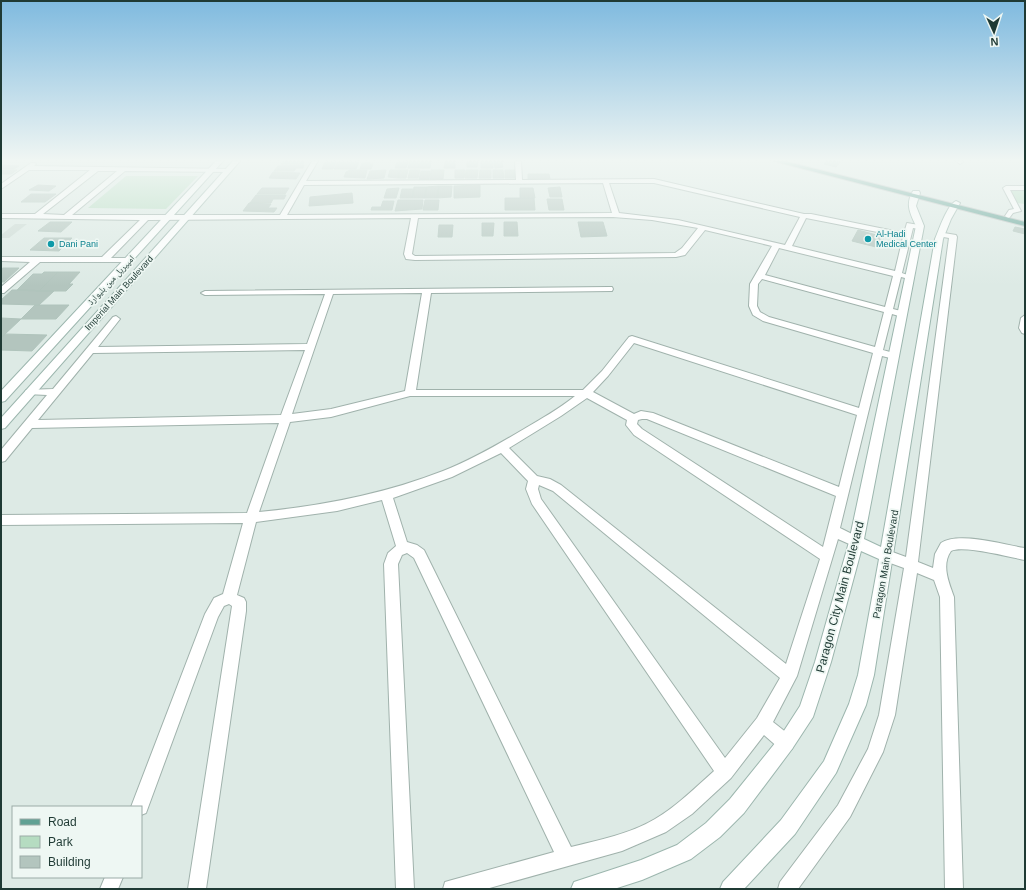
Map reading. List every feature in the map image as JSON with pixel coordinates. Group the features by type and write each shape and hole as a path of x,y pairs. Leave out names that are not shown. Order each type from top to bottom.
{"main road":[{"path":"949,203 1025,220"},
{"path":"955,204 1025,224"}],"street":[{"path":"37,216 54,203"},
{"path":"65,217 82,203"},
{"name":"امپیریل مین بلیوارڈ","path":"1,398 182,203"},
{"name":"Imperial Main Boulevard","path":"1,424 201,203"},
{"path":"282,217 291,203"},
{"path":"612,203 616,215"},
{"path":"745,203 804,216 811,216 907,236"},
{"path":"912,203 912,210 919,227"},
{"path":"1008,216 1011,211 1018,211 1014,203"},
{"name":"Paragon Main Boulevard","path":"730,889 788,827 830,767 857,705 866,675 888,556 934,267 941,234 955,204"},
{"path":"1,216 187,218 616,215 671,220 777,244 904,276 907,236 910,225 919,227"},
{"path":"788,248 804,216"},
{"path":"415,217 408,254 409,257 415,258 676,255 686,250 703,227"},
{"path":"104,260 146,218"},
{"name":"Paragon City Main Boulevard","path":"581,889 642,870 684,852 713,830 737,806 786,744 807,711 823,662 856,542 894,356 895,312 919,227"},
{"path":"787,889 844,811 875,752 887,715 911,566 953,237 941,234"},
{"path":"777,244 760,276 754,284 754,306 756,313 766,319 894,356"},
{"path":"1,259 129,260"},
{"path":"1,291 38,259"},
{"path":"934,267 949,270"},
{"path":"452,889 484,885 566,857 622,842 660,826 686,808 725,772 763,724 775,704 789,676 827,558 878,352 895,312 760,276"},
{"path":"205,293 609,289"},
{"path":"410,393 427,290"},
{"path":"229,598 251,518 284,419 330,291"},
{"path":"1025,318 1023,328 1025,331"},
{"path":"1,458 116,320"},
{"path":"1,520 251,518 280,515 350,503 386,494 425,482 473,462 557,415 586,393 599,380 632,339 862,413"},
{"path":"92,350 310,347"},
{"path":"30,392 56,392"},
{"path":"29,424 284,419 331,413 364,406 410,393 586,393 633,418 641,415 649,416 843,494"},
{"path":"633,418 631,425 638,432 827,558"},
{"path":"502,447 534,480 546,482 557,488 789,676"},
{"path":"534,480 532,489 536,501 725,772"},
{"path":"386,494 403,549"},
{"path":"834,531 911,566 940,576"},
{"path":"954,889 947,597 940,576 941,556 949,545 976,546 1025,554"},
{"path":"405,889 391,564 392,557 396,552 403,549 411,548 419,554 566,857"},
{"path":"140,806 212,614 219,602 229,598 239,602 239,611 197,889"},
{"path":"763,724 786,744"},
{"path":"109,889 114,878"}],"shaded area":[{"path":"15,224 27,224 9,238 1,238 1,235"}],"green space":[{"path":"94,203 172,203 166,209 88,208"}],"building":[{"path":"249,203 271,204 268,208 277,208 274,212 243,211"},
{"path":"309,203 353,203 309,206"},
{"path":"382,203 394,203 392,210 371,210 372,207 381,207"},
{"path":"397,203 423,203 422,209 395,211"},
{"path":"424,203 439,203 438,210 423,210"},
{"path":"505,203 534,203 535,210 505,210"},
{"path":"548,203 563,203 564,210 549,210"},
{"path":"50,222 72,222 61,232 38,231"},
{"path":"504,222 517,222 518,236 504,236"},
{"path":"578,222 603,222 607,236 581,237"},
{"path":"482,223 494,223 493,236 482,236"},
{"path":"439,225 453,225 452,237 438,237"},
{"path":"1015,227 1025,229 1025,234 1013,231"},
{"name":"Al-Hadi Medical Center","path":"858,230 884,237 880,248 852,241"},
{"name":"Dani Pani","path":"44,238 72,238 59,251 30,250"},
{"path":"19,268 4,282 1,282 1,269"},
{"path":"44,272 58,272 39,291 17,290 33,274 42,274"},
{"path":"58,272 80,272 69,284 73,284 66,291 39,291"},
{"path":"12,290 54,291 39,305 1,304 1,300"},
{"path":"35,305 69,305 56,319 21,319"},
{"path":"1,318 21,319 3,336 1,336"},
{"path":"5,334 47,335 32,351 1,350 1,338"}],"place":[{"name":"Al-Hadi Medical Center","path":"868,239"},
{"name":"Dani Pani","path":"51,244"}]}
